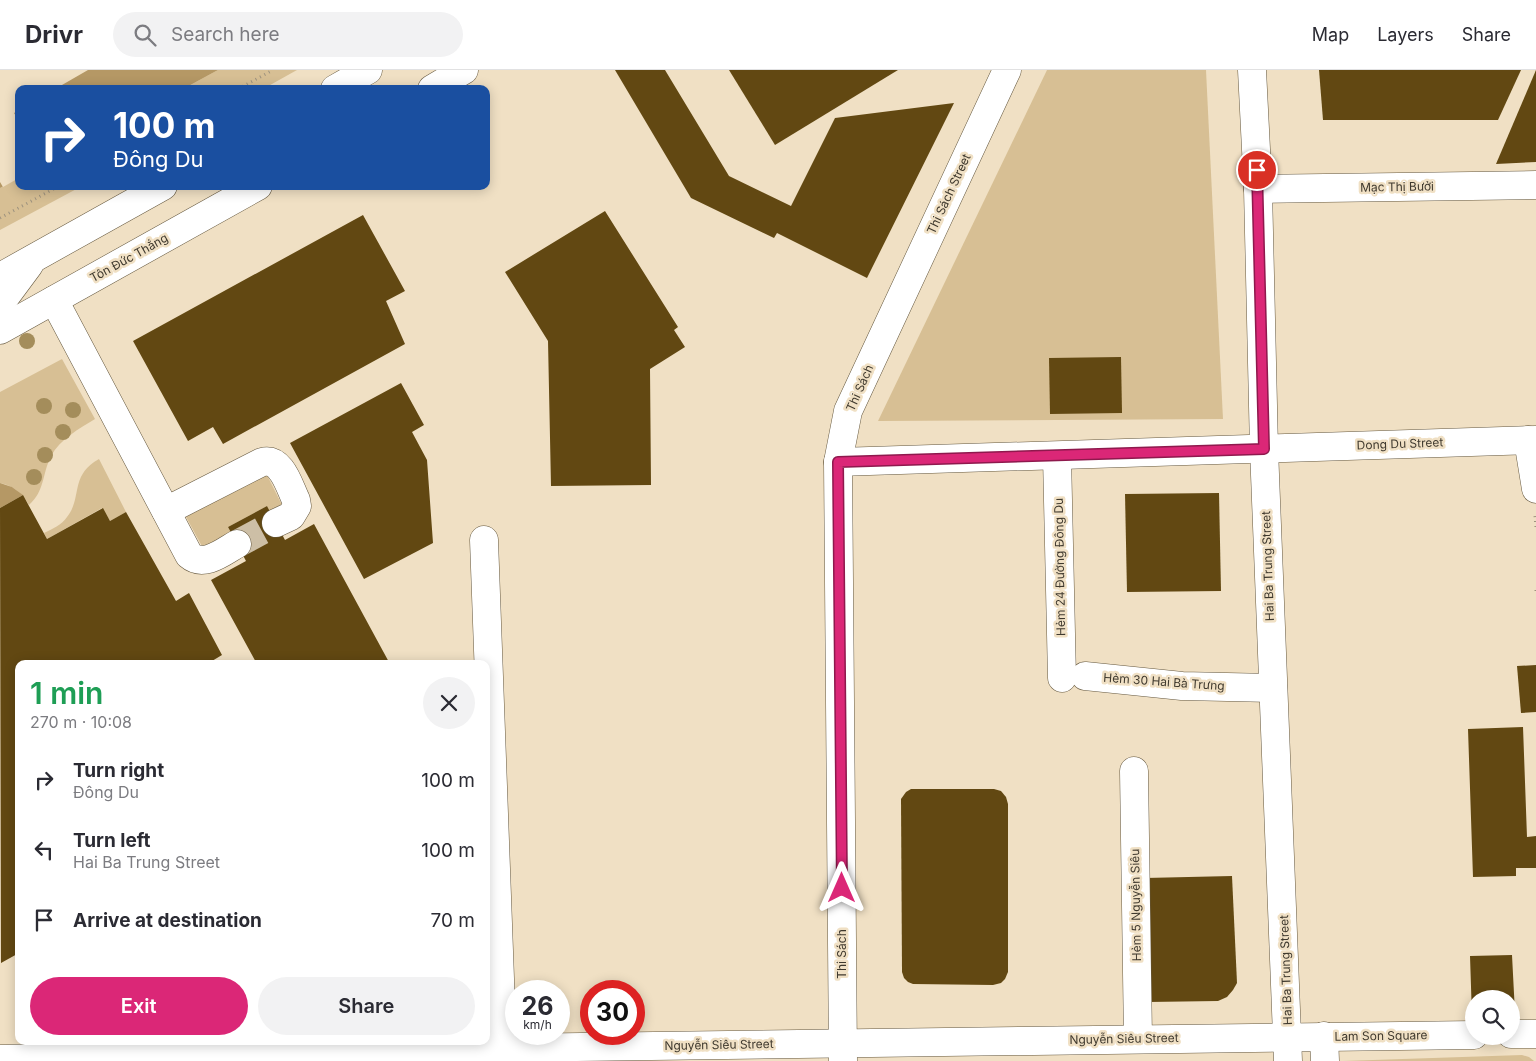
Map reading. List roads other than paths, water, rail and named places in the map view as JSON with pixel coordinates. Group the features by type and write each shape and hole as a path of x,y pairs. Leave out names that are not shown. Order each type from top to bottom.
{"street":[{"path":"342,85 368,70"},
{"path":"439,85 464,70"},
{"name":"Thi Sách","path":"843,1052 838,462 848,411 1007,70"},
{"name":"Hai Ba Trung Street","path":"1252,70 1258,189 1264,449 1288,1049"},
{"name":"Mạc Thị Bưởi","path":"1258,189 1536,185"},
{"path":"0,277 155,190"},
{"name":"Tôn Đức Thắng","path":"0,330 251,190"},
{"path":"0,257 33,260"},
{"path":"33,260 189,555 193,559 206,561 237,544"},
{"path":"0,301 6,296 33,260"},
{"path":"1532,440 1536,489"},
{"name":"Dong Du Street","path":"838,462 1532,440"},
{"name":"Hẻm 24 Đường Đông Du","path":"1057,456 1074,677"},
{"path":"166,511 268,460 279,466 296,500 297,506 291,516 276,523"},
{"path":"484,540 488,660"},
{"name":"Hẻm 30 Hai Bà Trưng","path":"1074,677 1182,686 1273,688"},
{"path":"490,712 502,1055"},
{"name":"Hẻm 5 Nguyễn Siêu","path":"1134,771 1138,1039"},
{"path":"1520,1034 1536,1034"},
{"name":"Lam Son Square","path":"1288,1049 1324,1049 1465,1036"},
{"name":"Nguyễn Siêu Street","path":"0,1059 843,1052 1138,1039 1288,1049"}],"tunnel":[{"path":"237,544 276,523"}]}
